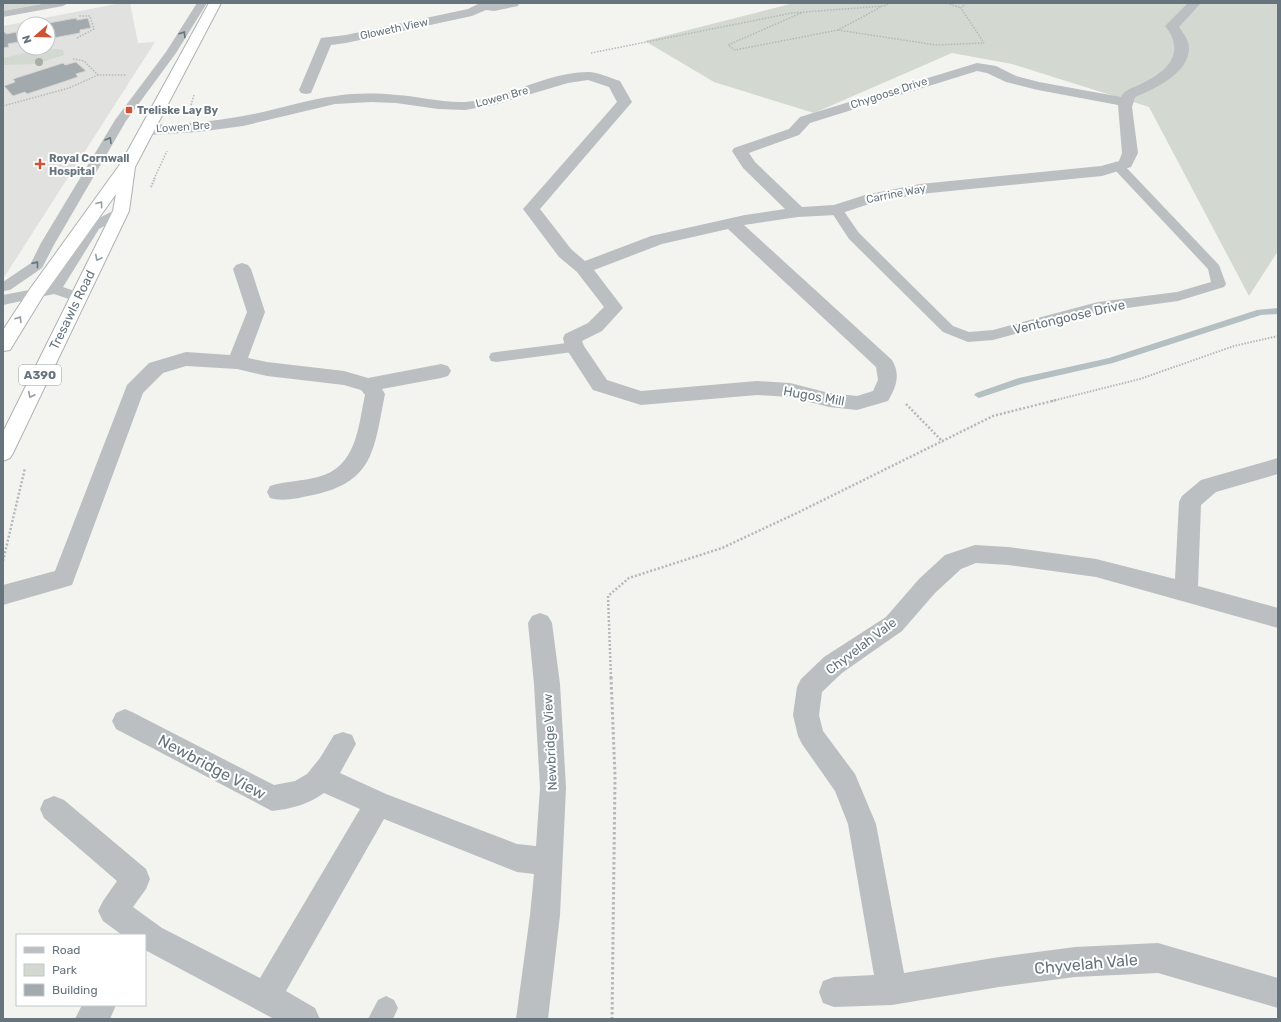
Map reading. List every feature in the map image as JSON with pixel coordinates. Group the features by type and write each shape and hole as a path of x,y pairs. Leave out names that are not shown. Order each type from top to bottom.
{"highway":[{"name":"Tresawls Road","path":"3,345 36,293 129,164 215,3"},
{"name":"Tresawls Road","path":"3,453 121,211 129,164"}],"street":[{"name":"Gloweth View","path":"306,90 326,40 346,39 412,26 472,12 481,5 494,7 513,3"},
{"path":"1118,166 1125,164 1130,152 1125,107 1128,94 1156,82 1176,65 1182,52 1180,39 1172,26 1195,3"},
{"name":"Chygoose Drive","path":"798,212 749,165 740,151 794,132 806,120 977,67 991,69 1011,79 1038,86 1126,102"},
{"name":"Lowen Bre","path":"147,130 198,127 243,121 335,100 371,98 396,99 438,105 465,106 489,102 566,79 589,76 615,84 625,102 530,209 565,253 583,268"},
{"name":"Carrine Way","path":"583,268 657,240 732,223 798,212 836,210 865,200 920,189 1102,171 1118,166"},
{"path":"732,223 885,365 888,380 886,384"},
{"path":"575,347 572,338 595,327 614,308 583,268"},
{"path":"236,362 256,312 242,269"},
{"name":"Hugos Mill","path":"575,347 600,385 642,398 757,388 790,390 828,400 857,403 881,396 886,384"},
{"path":"3,595 64,578 134,390 156,368 186,359 236,362 267,369 344,378 368,385 441,371"},
{"path":"278,492 311,487 337,479 353,467 363,444 375,394 368,385"},
{"path":"1186,592 1190,502 1209,486 1278,466"},
{"name":"Chyvelah Vale","path":"892,990 862,824 846,783 811,736 806,714 810,687 833,665 894,624 927,586 953,562 974,554 1008,556 1096,568 1278,618"},
{"name":"Newbridge View","path":"532,1019 545,915 553,788 547,684 540,623"},
{"name":"Newbridge View","path":"125,721 272,798 288,797 305,791 322,778 343,744"},
{"path":"322,778 378,804 517,858 549,861"},
{"path":"266,997 378,804"},
{"path":"54,809 136,880 113,911 139,934"},
{"path":"148,942 266,997 304,1019"},
{"name":"Chyvelah Vale","path":"834,992 892,990 999,972 1067,963 1158,958 1278,993"},
{"path":"91,1019 100,1006"}],"lane":[{"path":"3,14 63,3"},
{"path":"4,294 37,265 48,243 121,120 171,53 202,3"},
{"name":"Ventongoose Drive","path":"836,210 854,236 948,329 968,337 993,335 1098,307 1178,296 1220,284 1214,268 1118,166"},
{"name":"Tresawls Road","path":"55,289 94,226 121,211"},
{"path":"4,294 36,293 55,289 78,297"},
{"path":"496,357 575,347"}],"path":[{"path":"804,12 728,45 735,50 838,30 889,3"},
{"path":"947,3 961,8 994,59 991,69"},
{"path":"961,8 966,3"},
{"path":"580,77 582,55 792,13 884,6"},
{"path":"76,17 89,15 94,29 77,38"},
{"path":"838,30 936,45 984,43"},
{"path":"73,59 84,61 98,75"},
{"path":"3,106 69,88 98,75 122,75"},
{"path":"612,1019 615,776 608,596 628,578 722,548 944,442 993,416 1140,379 1234,346 1278,336"},
{"path":"886,384 944,442"}],"shaded area":[{"name":"Royal Cornwall Hospital","path":"121,3 130,3 138,43 155,42 3,279 3,26 16,23 16,56 56,56 56,16 54,16"}],"green space":[{"path":"3,3 46,3 3,11"},
{"path":"794,3 1278,3 1278,251 1249,296 1149,107 1012,64 952,53 814,113 714,82 645,41"},
{"path":"56,49 63,50 64,55 36,64 3,65 3,58 16,55 56,56"}],"building":[{"path":"76,18 77,20 88,18 91,28 80,30 80,33 56,38 56,22"},
{"path":"3,32 6,34 16,32 16,43 8,44 9,47 3,48"},
{"path":"76,62 86,71 76,74 78,77 27,94 25,92 13,96 4,86 15,82 13,79 63,63 65,65"}],"waterway":[{"path":"979,395 1019,381 1110,361 1260,312 1278,311"}],"place":[{"name":"Treliske Lay By","path":"129,110"},
{"name":"Royal Cornwall Hospital","path":"40,164"}]}
